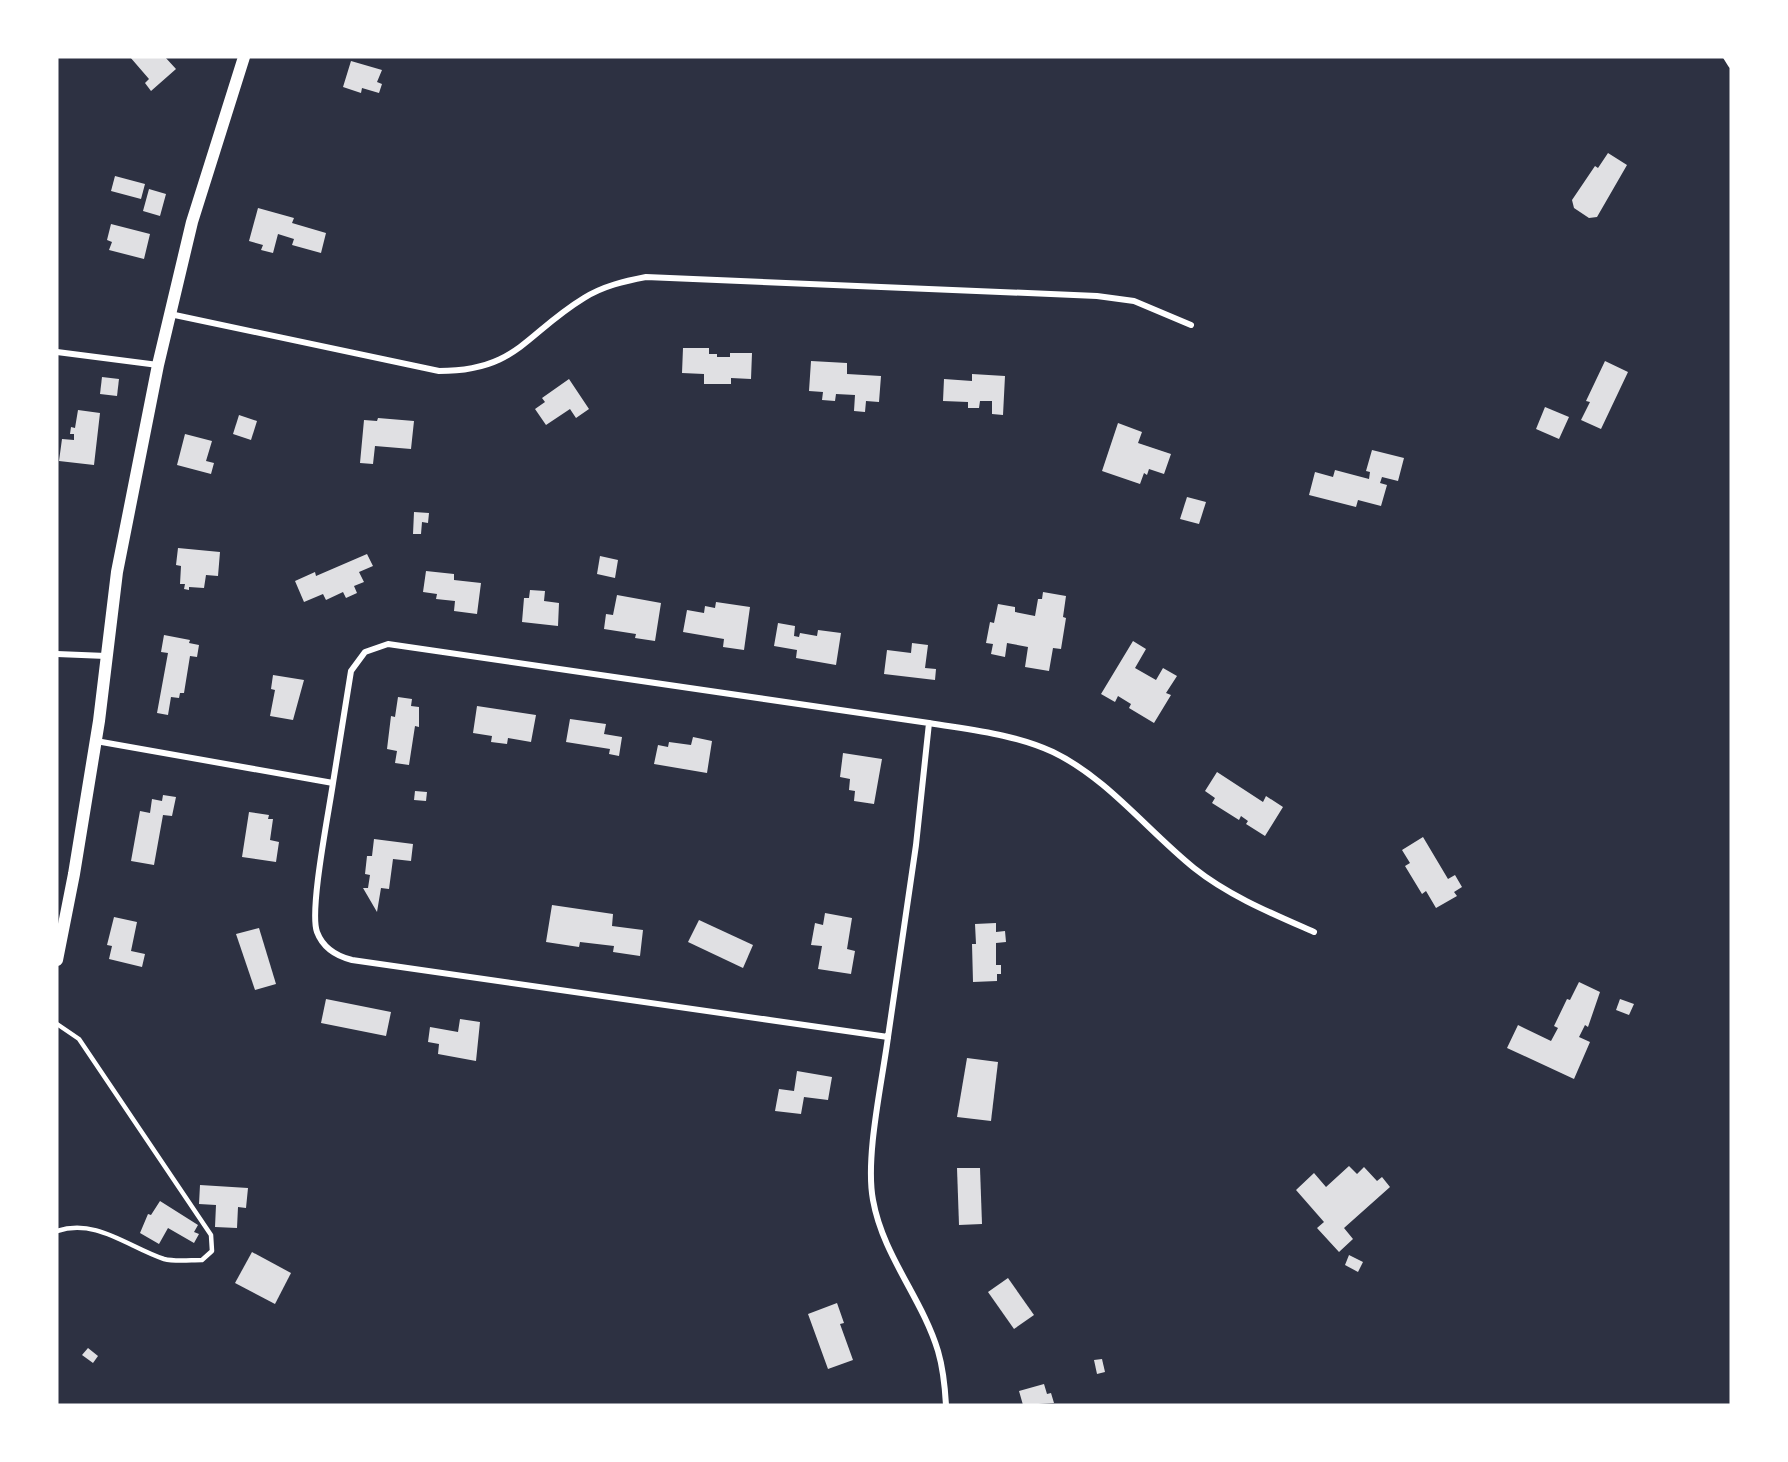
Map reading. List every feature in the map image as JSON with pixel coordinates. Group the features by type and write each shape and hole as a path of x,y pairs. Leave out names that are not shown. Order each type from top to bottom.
{"main road":[{"path":"58,954 96,741 117,572 158,365 192,222 244,57"}],"street":[{"path":"1726,57 1731,65"},
{"path":"170,315 439,371 474,370 497,363 583,298 600,290 646,277 1097,296 1134,301 1191,325"},
{"path":"57,352 158,365"},
{"path":"888,1037 352,960 337,955 321,940 314,918 351,671 365,652 388,644 1006,736 1053,752 1086,772 1194,868 1216,884 1314,932"},
{"path":"57,654 107,656"},
{"path":"929,723 916,845 870,1167 872,1199 883,1238 920,1308 938,1350 945,1405"},
{"path":"96,741 333,783"}],"lane":[{"path":"57,1024 79,1040 211,1234 212,1251 202,1260 166,1260 99,1230 72,1226 57,1231"}],"building":[{"path":"130,57 165,57 176,69 151,91 145,83 149,79"},
{"path":"351,61 382,70 377,82 382,84 379,93 362,88 361,93 343,87"},
{"path":"1608,153 1627,165 1597,217 1589,218 1574,208 1572,200 1595,166 1598,168"},
{"path":"115,176 145,184 141,199 111,191"},
{"path":"149,189 166,194 160,216 143,211"},
{"path":"258,208 294,218 292,223 326,233 321,253 292,245 294,239 278,234 273,253 261,250 263,245 249,241"},
{"path":"111,224 150,234 144,259 109,250 112,242 107,240"},
{"path":"683,348 709,348 709,354 717,354 717,357 730,357 730,353 752,353 751,379 731,378 731,384 704,384 704,374 682,373"},
{"path":"811,361 847,363 847,374 881,376 879,402 866,401 865,412 854,411 855,395 836,394 835,401 822,400 823,392 809,391"},
{"path":"1605,361 1628,372 1601,429 1581,420 1590,402 1586,401"},
{"path":"972,374 1005,376 1003,415 992,414 992,401 980,401 979,408 968,408 968,402 943,401 944,379 972,381"},
{"path":"102,377 119,379 117,396 100,394"},
{"path":"569,379 589,409 576,418 570,409 546,425 535,409 545,402 542,398"},
{"path":"1545,407 1569,417 1559,439 1536,429"},
{"path":"78,410 100,413 94,465 59,461 62,439 74,440 74,434 70,434 71,427 75,428"},
{"path":"239,415 257,421 251,440 233,434"},
{"path":"378,418 414,421 411,449 375,446 373,464 360,463 364,420 377,421"},
{"path":"1118,423 1142,432 1138,443 1171,454 1164,474 1149,469 1147,475 1144,473 1140,484 1102,471"},
{"path":"185,434 212,441 206,461 214,463 211,474 177,465"},
{"path":"1372,450 1404,458 1398,481 1382,477 1380,483 1387,485 1381,506 1358,500 1356,507 1309,495 1315,472 1333,477 1335,470 1369,479 1370,472 1366,471"},
{"path":"1187,497 1206,502 1199,524 1180,519"},
{"path":"414,512 429,513 428,523 422,522 421,534 413,534"},
{"path":"178,548 220,552 218,576 206,575 204,588 184,589 185,584 180,584 181,566 176,565"},
{"path":"367,554 373,566 359,572 364,582 354,586 357,593 346,598 343,592 326,600 323,594 304,602 295,581 315,572 316,576"},
{"path":"600,556 618,560 615,578 597,574"},
{"path":"426,571 454,574 454,580 481,583 477,614 454,611 455,601 436,599 437,594 423,592"},
{"path":"530,590 545,591 544,601 559,603 558,626 522,622 524,598 529,598"},
{"path":"1043,592 1066,596 1063,617 1066,618 1061,649 1053,648 1049,671 1025,667 1028,647 1007,643 1005,657 991,654 993,644 986,643 990,622 994,623 998,604 1015,607 1015,612 1035,616 1038,599 1042,599"},
{"path":"617,595 661,603 655,641 635,638 636,634 604,629 606,614 613,615"},
{"path":"716,602 750,607 744,650 723,647 724,639 683,632 687,610 704,613 705,606 715,608"},
{"path":"778,623 795,626 794,636 799,637 800,633 817,636 818,630 841,633 836,665 796,658 797,650 774,646"},
{"path":"164,635 190,640 189,643 199,645 197,657 190,656 184,693 180,693 179,698 171,697 168,715 157,713 168,653 161,652"},
{"path":"1133,641 1146,649 1135,668 1156,680 1163,668 1177,676 1166,693 1171,695 1154,723 1129,708 1131,704 1118,696 1115,702 1101,694"},
{"path":"912,643 928,645 925,668 936,669 935,680 884,674 887,650 911,653"},
{"path":"273,675 304,680 293,720 270,716 275,690 271,689"},
{"path":"398,697 412,699 411,706 419,707 419,727 415,726 409,765 395,763 397,751 387,749 391,716 395,717"},
{"path":"477,706 536,715 531,742 508,738 507,744 491,742 492,736 473,733"},
{"path":"570,719 606,724 604,734 622,737 619,756 609,754 610,749 566,742"},
{"path":"693,737 712,741 707,773 654,764 658,745 668,747 669,742 691,745"},
{"path":"843,753 882,759 874,804 854,801 855,791 849,790 850,779 840,777"},
{"path":"1217,772 1263,802 1266,796 1283,807 1265,836 1246,824 1248,821 1241,816 1239,820 1212,803 1215,798 1205,791"},
{"path":"415,791 427,792 426,801 414,800"},
{"path":"163,795 176,797 172,816 163,815 154,865 131,861 140,811 150,813 152,799 162,801"},
{"path":"249,812 269,815 268,819 273,819 270,840 279,842 276,862 242,857"},
{"path":"1423,837 1448,879 1455,875 1462,887 1454,892 1457,896 1436,908 1426,891 1422,894 1405,866 1410,863 1402,850"},
{"path":"374,839 413,844 411,861 393,859 389,889 381,888 377,912 363,888 368,888 370,875 365,874 367,856 372,856"},
{"path":"552,905 613,914 612,926 643,930 640,956 613,952 614,946 580,942 579,947 546,942"},
{"path":"825,913 852,918 847,949 855,951 851,974 818,969 822,946 811,945 815,923 823,925"},
{"path":"114,917 137,922 131,951 145,954 142,967 109,959 112,946 107,945"},
{"path":"699,920 753,945 743,968 688,942"},
{"path":"996,923 996,932 1005,931 1006,942 996,943 996,965 1001,965 1001,974 997,974 997,981 973,982 972,944 976,944 975,924"},
{"path":"259,928 276,984 255,990 236,934"},
{"path":"1579,982 1600,992 1588,1027 1585,1025 1579,1037 1590,1042 1574,1079 1507,1048 1518,1025 1551,1041 1558,1028 1554,1026 1567,999 1570,1000"},
{"path":"326,999 391,1012 386,1036 321,1023"},
{"path":"1620,999 1634,1004 1629,1015 1616,1010"},
{"path":"460,1019 480,1022 476,1061 438,1054 439,1044 428,1042 430,1027 458,1032"},
{"path":"967,1058 998,1062 991,1121 957,1117"},
{"path":"797,1071 832,1077 828,1100 804,1097 801,1114 775,1111 779,1089 794,1091"},
{"path":"1349,1166 1357,1174 1364,1167 1377,1181 1382,1177 1390,1187 1344,1228 1353,1239 1339,1252 1317,1228 1324,1222 1296,1190 1314,1173 1326,1187"},
{"path":"957,1168 980,1168 982,1224 959,1225"},
{"path":"200,1185 248,1188 246,1208 238,1207 237,1228 215,1227 216,1205 199,1204"},
{"path":"160,1201 198,1225 194,1232 199,1234 194,1243 168,1228 159,1244 140,1233 148,1214 151,1215"},
{"path":"252,1252 291,1273 275,1304 235,1283"},
{"path":"1349,1255 1363,1262 1358,1272 1345,1265"},
{"path":"1008,1278 1034,1315 1014,1329 988,1292"},
{"path":"837,1303 844,1323 840,1324 853,1360 828,1369 808,1314"},
{"path":"88,1348 98,1356 93,1363 82,1355"},
{"path":"1102,1359 1105,1372 1097,1374 1094,1360"},
{"path":"1044,1384 1047,1394 1051,1393 1054,1403 1023,1405 1019,1391"}]}
